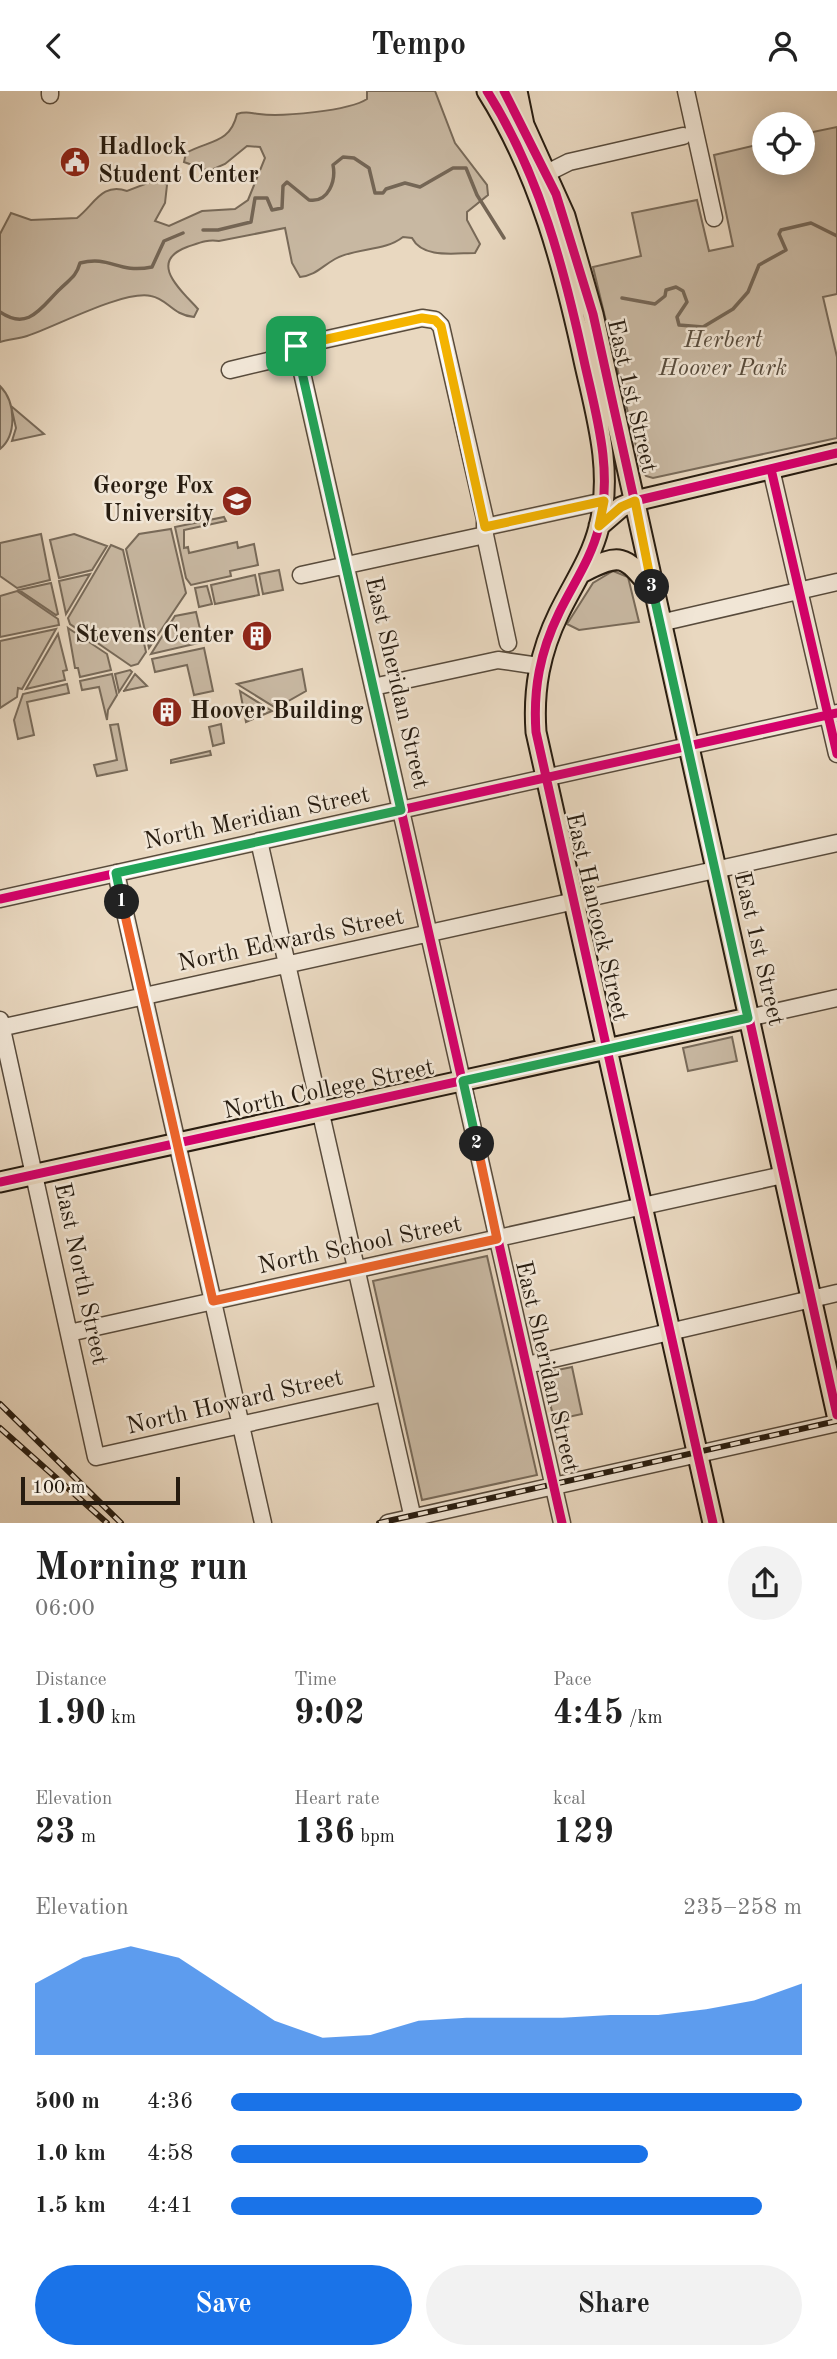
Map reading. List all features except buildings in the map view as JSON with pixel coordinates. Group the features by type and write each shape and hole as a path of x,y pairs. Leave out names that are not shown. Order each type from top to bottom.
{"main road":[{"path":"487,91 515,124"},
{"path":"505,91 515,124"},
{"name":"East 1st Street","path":"517,91 515,124 553,234 605,459 604,501 599,526 583,572"},
{"name":"East 1st Street","path":"515,124 547,173 583,275 837,1415"},
{"path":"601,435 623,487 635,501"},
{"path":"599,526 621,507 635,501 837,453"},
{"path":"583,572 606,560 620,558 634,566 653,592"},
{"name":"East Hancock Street","path":"583,572 560,611 539,666 535,719 545,779 713,1523"},
{"name":"North College Street","path":"0,1182 748,1018"}],"street":[{"path":"686,91 714,218"},
{"path":"547,173 569,162 683,136"},
{"path":"230,370 268,361 296,346 413,320 435,320 441,326 508,643"},
{"name":"East Sheridan Street","path":"296,346 562,1523"},
{"path":"771,469 833,714 837,754"},
{"path":"300,575 604,501"},
{"path":"660,623 837,582"},
{"path":"373,687 498,660 539,666"},
{"name":"North Meridian Street","path":"0,899 833,714"},
{"path":"259,841 413,1520"},
{"name":"North Edwards Street","path":"1,1025 287,965 837,843"},
{"path":"116,873 263,1523"},
{"path":"748,1018 837,998"},
{"name":"East North Street","path":"1,1025 96,1457"},
{"name":"North School Street","path":"69,1333 783,1175"},
{"path":"527,1365 837,1293"},
{"name":"North Howard Street","path":"96,1457 384,1393"},
{"path":"388,1523 413,1520 837,1423"}],"green space":[{"path":"367,91 435,91 455,143 487,185 488,195 467,212 467,220 480,244 475,253 431,252 417,245 412,238 403,237 387,245 343,255 314,273 300,277 292,263 285,228 207,241 175,253 169,260 171,276 198,309 194,317 180,313 157,298 139,296 124,298 27,336 0,342 0,234 11,213 31,220 77,218 105,192 118,189 127,191 158,179 167,185 165,203 155,221 169,226 202,211 235,209 248,200 265,158 260,147 247,146 225,164 209,171 184,162 186,153 224,136 234,124 237,114 246,112 283,115 331,110 367,99"},
{"name":"Herbert Hoover Park","path":"837,127 837,294 823,297 837,357 837,438 653,478 646,476 641,467 593,267 641,256 632,213 697,200 709,251 733,246 714,155 752,146 752,175 815,175 815,132"},
{"path":"0,386 12,409 12,427 6,443 0,449"},
{"path":"11,406 44,434 12,441 16,428"},
{"path":"224,517 226,521 184,530 184,548 188,547 189,553 237,542 238,548 254,544 258,565 230,571 231,576 191,585 186,578 175,527"},
{"path":"171,529 186,593 149,648 126,549 139,534"},
{"path":"41,534 50,580 17,588 0,576 0,543"},
{"path":"74,534 107,546 92,570 59,578 50,540"},
{"path":"111,545 123,550 146,652 138,664 131,666 70,624 68,618"},
{"path":"279,570 283,590 263,594 259,574"},
{"path":"613,571 628,577 639,622 579,630 567,624 593,583"},
{"path":"90,574 66,614 59,581"},
{"path":"255,575 259,595 215,604 211,585"},
{"path":"51,583 58,614 56,615 19,590"},
{"path":"207,586 212,604 199,607 195,588"},
{"path":"17,591 58,619 59,625 0,637 0,596"},
{"path":"196,612 203,642 151,654 175,616"},
{"path":"68,628 107,654 111,670 80,677 78,668 75,668"},
{"path":"56,629 22,689 18,688 17,697 0,708 0,641"},
{"path":"58,634 67,670 63,671 65,680 26,689"},
{"path":"204,648 213,691 194,695 187,665 155,672 152,659"},
{"path":"302,669 306,691 276,708 237,684"},
{"path":"130,670 132,672 119,692 115,674"},
{"path":"112,674 117,695 108,710 107,720 99,687 82,690 80,681"},
{"path":"135,674 147,686 124,691"},
{"path":"67,684 69,693 27,702 34,735 18,739 14,720 23,694"},
{"path":"240,691 272,711 246,722"},
{"path":"118,724 127,770 97,776 94,765 117,760 110,725"},
{"path":"221,724 224,743 213,746 209,727"},
{"path":"210,751 211,755 171,763 171,760"},
{"path":"732,1037 737,1061 688,1071 683,1048"},
{"path":"487,1256 537,1475 422,1500 373,1281"},
{"path":"572,1367 582,1414 554,1420 543,1373"}],"waterway":[{"path":"203,230 218,230 251,222 255,198 267,198 272,210 282,208 283,186 287,182 309,200 322,198 330,189 333,165 343,157 354,158 369,168 375,193 383,193 386,189 405,183 420,187 453,168 466,168 477,195 504,238"},
{"path":"622,298 655,304 665,296 666,290 676,287 683,291 687,302 677,317 679,325 703,327 733,309 748,292 759,265 786,250 779,234 781,230 811,223 837,236"},
{"path":"0,312 19,319 34,314 72,278 80,263 99,261 130,268 152,267 164,241 183,233"}],"railway":[{"path":"0,1404 121,1523"},
{"path":"379,1523 837,1421"},
{"path":"0,1428 107,1523"}],"cycle path":[{"path":"487,91 522,156 548,223 577,329 602,445 604,486 599,527 587,561 547,642 537,686 536,732 713,1523"},
{"path":"504,91 556,194 593,314 837,1415"},
{"path":"635,501 837,453"},
{"path":"771,469 837,754"},
{"path":"0,899 837,713"},
{"path":"401,810 562,1523"},
{"path":"0,1182 748,1018"}],"place":[{"name":"Hadlock Student Center","path":"75,162"},
{"name":"George Fox University","path":"237,501"},
{"name":"Stevens Center","path":"257,636"},
{"name":"Hoover Building","path":"167,712"}],"route":[{"path":"422,318 435,320 441,326 485,527 604,501 599,526 621,507 635,501 748,1018 463,1081 497,1239 213,1301 116,873 401,810 296,346 422,318"}]}
